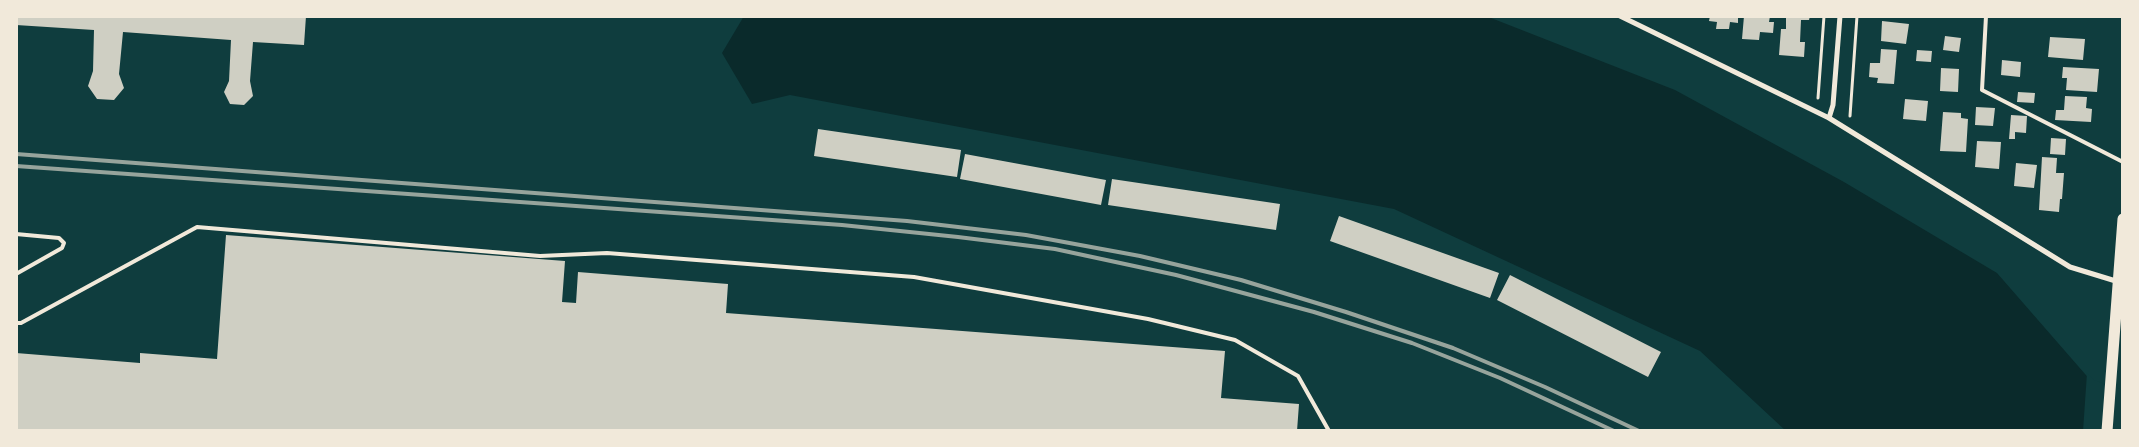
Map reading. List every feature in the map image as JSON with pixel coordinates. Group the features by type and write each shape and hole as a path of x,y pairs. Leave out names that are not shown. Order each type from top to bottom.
{"main road":[{"path":"2107,431 2120,282 2123,219"}],"street":[{"path":"1620,16 1829,118 2070,267 2120,282"},
{"path":"1829,118 1833,105 1840,16"}],"lane":[{"path":"1986,16 1982,90 2123,162"},
{"path":"16,322 21,323 197,227 540,256 608,253 914,277 1148,319 1235,340 1298,376 1329,431"},
{"path":"16,234 59,238 64,243 62,248 16,274"}],"path":[{"path":"1818,98 1824,16"},
{"path":"1850,116 1857,16"}],"water":[{"path":"744,16 1486,16 1675,90 1844,182 1997,273 2092,382 2123,431 1786,431 1700,351 1394,209 790,95 752,104 722,53"}],"pier":[{"path":"2087,373 2094,380 2123,390 2123,431 2083,431"}],"building":[{"path":"16,16 306,16 304,45 253,42 250,81 253,96 244,105 230,104 224,92 229,81 231,40 123,32 119,74 124,88 114,100 97,99 88,86 93,71 94,30 16,25"},
{"path":"1710,16 1738,16 1738,23 1730,22 1729,29 1716,29 1717,22 1709,21"},
{"path":"1744,16 1770,16 1769,22 1774,22 1773,33 1760,32 1759,40 1742,39"},
{"path":"1786,16 1810,16 1809,20 1801,20 1800,42 1805,42 1804,57 1779,55 1781,29 1786,29"},
{"path":"1882,21 1909,24 1906,44 1881,41"},
{"path":"1945,36 1961,38 1959,52 1943,50"},
{"path":"2050,37 2085,39 2083,60 2048,57"},
{"path":"1881,49 1897,50 1894,84 1877,83 1878,78 1869,77 1870,63 1880,63"},
{"path":"1917,50 1932,51 1931,62 1916,61"},
{"path":"2002,60 2021,62 2020,77 2001,75"},
{"path":"2063,67 2099,69 2097,92 2066,90 2067,78 2062,78"},
{"path":"1941,68 1959,69 1958,92 1940,91"},
{"path":"2018,92 2035,93 2034,103 2017,102"},
{"path":"2065,96 2087,97 2086,108 2092,109 2091,122 2055,120 2056,110 2064,110"},
{"path":"1905,99 1928,101 1926,121 1903,119"},
{"path":"1976,107 1995,108 1993,126 1975,125"},
{"path":"1943,112 1961,113 1961,118 1968,119 1966,152 1940,151"},
{"path":"2011,115 2027,116 2026,133 2015,132 2015,139 2009,139"},
{"path":"818,129 961,150 957,177 814,156"},
{"path":"2051,138 2066,139 2065,155 2050,154"},
{"path":"1977,141 2001,142 1999,169 1975,167"},
{"path":"965,154 1106,180 1101,205 960,179"},
{"path":"2042,157 2057,158 2056,173 2064,173 2059,212 2039,210"},
{"path":"2016,163 2037,165 2034,188 2014,186"},
{"path":"1112,179 1280,204 1276,230 1108,205"},
{"path":"1339,216 1499,273 1490,298 1330,241"},
{"path":"226,235 565,261 562,302 576,303 578,272 728,284 726,313 1225,351 1221,398 1299,404 1297,431 16,431 16,353 140,363 140,353 217,359"},
{"path":"1510,275 1661,352 1648,377 1497,300"}],"railway":[{"path":"16,154 907,221 1026,235 1140,256 1241,280 1346,312 1453,348 1545,387 1639,431"},
{"path":"16,166 842,225 1055,249 1176,275 1314,312 1412,343 1500,378 1614,431"}]}
